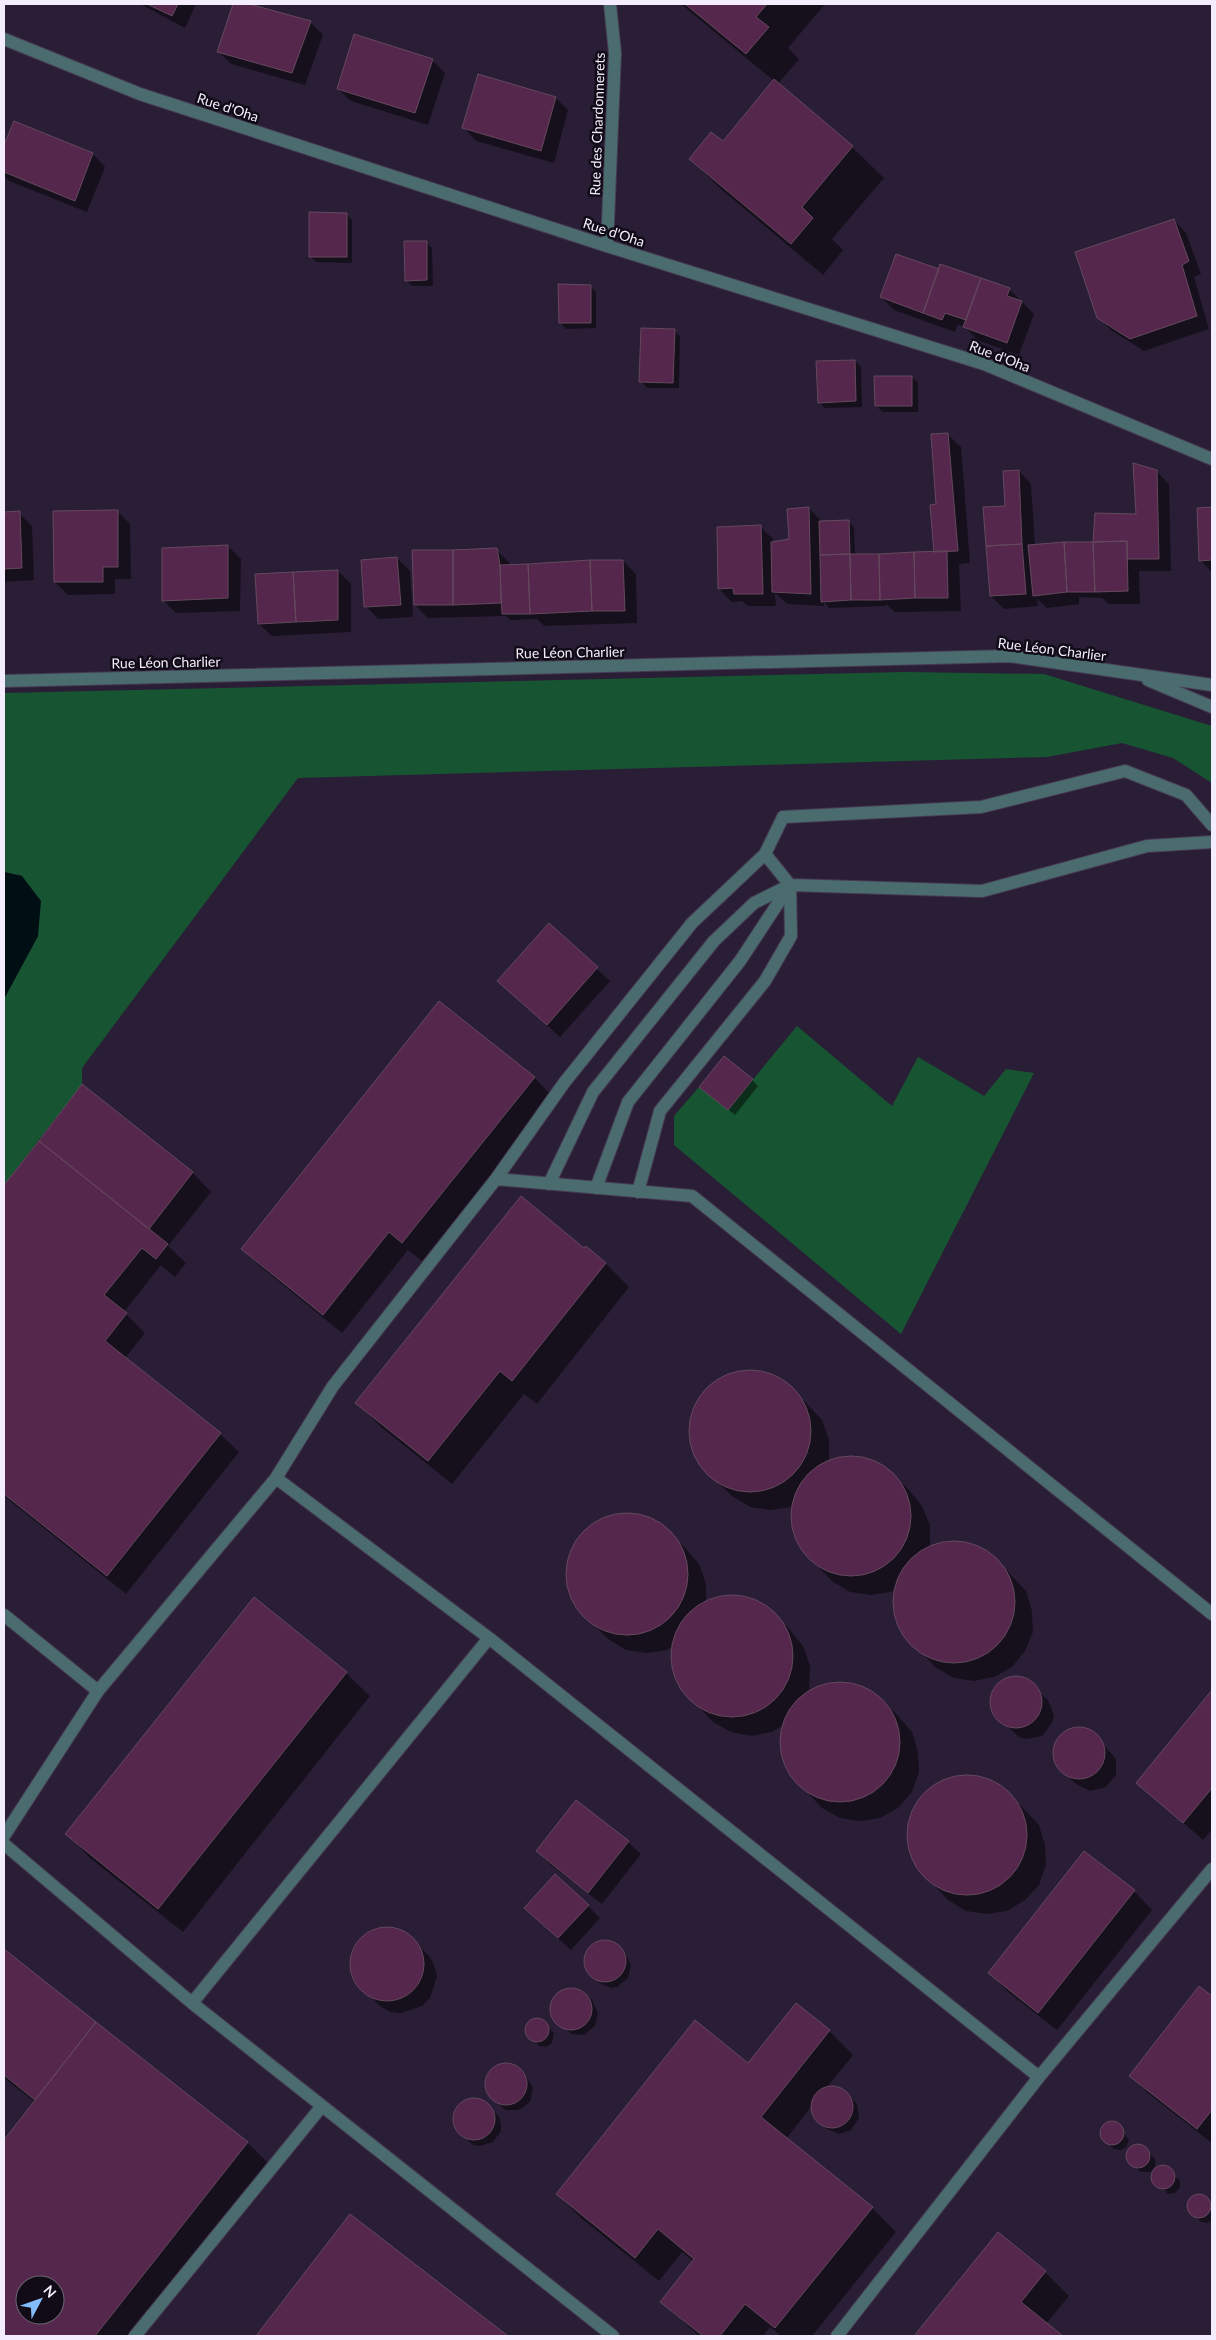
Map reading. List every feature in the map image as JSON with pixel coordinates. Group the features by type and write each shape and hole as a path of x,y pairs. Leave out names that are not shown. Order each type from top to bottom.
{"street":[{"name":"Rue des Chardonnerets","path":"607,246 616,53 610,4"},
{"name":"Rue d'Oha","path":"4,39 140,94 607,246 984,364 1212,459"},
{"name":"Rue Léon Charlier","path":"4,681 1009,656 1212,685"},
{"name":"Rue Léon Charlier","path":"1136,675 1212,708"},
{"path":"4,1836 98,1692 276,1478 333,1386 496,1179 564,1083 692,924 765,854 783,817 981,807 1125,771 1186,795 1212,825"},
{"path":"549,1184 593,1092 714,941 754,903 790,886 982,891 1147,846 1212,842"},
{"path":"638,1192 660,1112 765,981 792,936 790,886 765,854"},
{"path":"596,1188 628,1102 740,961 790,886"},
{"path":"496,1179 692,1196 1212,1614"},
{"path":"276,1478 489,1638 1039,2077"},
{"path":"4,1615 98,1692"},
{"path":"192,2003 489,1638"},
{"path":"4,1844 192,2003 613,2336"},
{"path":"837,2336 1039,2077 1212,1869"},
{"path":"135,2336 322,2106"}],"green space":[{"path":"905,672 1044,674 1212,726 1212,783 1173,758 1122,743 1047,757 298,778 82,1068 82,1084 4,1185 4,999 38,936 22,876 4,872 4,693"},
{"path":"797,1026 892,1106 918,1057 984,1096 1006,1069 1034,1073 901,1334 674,1145 674,1116 699,1087 728,1110"}],"shaded area":[{"path":"4,872 22,876 41,901 38,936 4,999"}],"building":[{"path":"147,4 178,4 172,16"},
{"path":"233,4 249,4 311,21 292,73 217,52"},
{"path":"685,4 767,4 756,17 769,27 746,54"},
{"path":"354,34 433,59 415,113 337,89"},
{"path":"478,74 556,97 541,151 462,128"},
{"path":"774,79 853,146 802,207 813,218 791,244 689,159 711,132 723,141"},
{"path":"14,121 93,153 75,201 4,172 4,145"},
{"path":"309,212 347,213 347,257 309,257"},
{"path":"1174,219 1189,261 1182,265 1197,316 1130,339 1097,318 1075,252"},
{"path":"404,241 427,241 427,280 405,281"},
{"path":"896,254 939,269 923,313 880,297"},
{"path":"940,264 981,278 966,320 945,313 942,320 923,313"},
{"path":"981,278 1010,288 1007,296 1022,301 1007,343 963,327"},
{"path":"558,284 591,285 591,323 559,323"},
{"path":"641,328 675,329 673,383 639,382"},
{"path":"855,360 856,401 818,403 816,361"},
{"path":"874,376 912,376 912,406 875,406"},
{"path":"948,433 958,551 934,552 930,505 936,504 931,434"},
{"path":"1133,463 1157,470 1159,559 1127,559 1127,541 1093,542 1095,513 1136,514"},
{"path":"1019,470 1022,544 986,546 983,507 1005,506 1003,471"},
{"path":"809,507 811,594 772,592 771,542 789,539 787,509"},
{"path":"1212,507 1212,560 1199,561 1197,508"},
{"path":"118,510 118,567 103,567 103,582 54,582 53,511"},
{"path":"20,511 22,568 4,569 4,512"},
{"path":"849,520 850,554 820,555 819,521"},
{"path":"761,525 763,594 734,594 733,588 718,589 717,527"},
{"path":"1127,541 1128,591 1095,592 1093,542"},
{"path":"1064,542 1067,592 1033,596 1028,545"},
{"path":"1064,542 1093,542 1095,592 1067,592"},
{"path":"1022,544 1026,594 990,596 986,546"},
{"path":"228,545 228,598 162,601 162,548"},
{"path":"497,548 500,565 501,603 453,605 453,550"},
{"path":"412,550 453,550 453,605 414,605"},
{"path":"947,551 948,598 915,598 914,552"},
{"path":"914,552 915,598 880,600 879,554"},
{"path":"850,554 851,600 821,602 820,555"},
{"path":"850,554 879,554 880,600 851,600"},
{"path":"397,557 401,605 364,607 361,560"},
{"path":"590,560 592,611 530,614 528,564"},
{"path":"590,560 623,560 625,611 592,611"},
{"path":"528,564 530,614 502,614 500,565"},
{"path":"338,570 338,620 296,622 293,572"},
{"path":"293,572 296,622 258,624 255,574"},
{"path":"549,923 598,967 547,1025 497,981"},
{"path":"439,1001 535,1077 402,1243 389,1232 323,1315 241,1249"},
{"path":"724,1056 753,1079 728,1110 699,1087"},
{"path":"82,1084 193,1172 149,1229 39,1141"},
{"path":"39,1141 168,1244 156,1259 142,1248 104,1295 127,1313 105,1341 221,1433 107,1576 4,1494 4,1185"},
{"path":"521,1196 584,1248 586,1246 606,1263 512,1381 500,1371 428,1461 355,1403"},
{"path":"750,1370 773,1375 793,1388 806,1408 811,1431 806,1454 793,1474 773,1487 750,1492 727,1487 707,1474 694,1454 689,1431 694,1408 707,1388 727,1375"},
{"path":"851,1456 874,1460 894,1473 907,1493 911,1516 907,1539 894,1559 874,1572 851,1576 828,1572 808,1559 795,1539 791,1516 795,1493 808,1473 828,1460"},
{"path":"627,1513 650,1518 670,1531 683,1551 688,1574 683,1597 670,1617 650,1630 627,1635 604,1630 584,1617 571,1597 566,1574 571,1551 584,1531 604,1518"},
{"path":"954,1541 977,1546 997,1559 1010,1579 1015,1602 1010,1625 997,1645 977,1658 954,1663 931,1658 911,1645 898,1625 893,1602 898,1579 911,1559 931,1546"},
{"path":"732,1595 755,1600 775,1613 788,1633 793,1656 788,1679 775,1699 755,1712 732,1717 709,1712 689,1699 676,1679 671,1656 676,1633 689,1613 709,1600"},
{"path":"254,1597 347,1672 158,1909 65,1834"},
{"path":"1016,1676 1026,1678 1034,1684 1040,1692 1042,1702 1040,1712 1034,1720 1026,1726 1016,1728 1006,1726 998,1720 992,1712 990,1702 992,1692 998,1684 1006,1678"},
{"path":"840,1682 863,1686 883,1699 896,1719 900,1742 896,1765 883,1785 863,1798 840,1802 817,1798 797,1785 784,1765 780,1742 784,1719 797,1699 817,1686"},
{"path":"1212,1690 1212,1788 1183,1823 1136,1783"},
{"path":"1079,1727 1089,1729 1097,1735 1103,1743 1105,1753 1103,1763 1097,1771 1089,1777 1079,1779 1069,1777 1061,1771 1055,1763 1053,1753 1055,1743 1061,1735 1069,1729"},
{"path":"967,1775 990,1779 1010,1792 1023,1812 1027,1835 1023,1858 1010,1878 990,1891 967,1895 944,1891 924,1878 911,1858 907,1835 911,1812 924,1792 944,1779"},
{"path":"576,1800 629,1841 588,1893 536,1851"},
{"path":"1084,1851 1135,1890 1038,2013 988,1973"},
{"path":"555,1874 589,1905 558,1938 524,1908"},
{"path":"387,1927 401,1930 413,1938 421,1950 424,1964 421,1978 413,1990 401,1998 387,2001 373,1998 361,1990 353,1978 350,1964 353,1950 361,1938 373,1930"},
{"path":"609,1940 617,1943 623,1949 626,1961 623,1973 617,1979 601,1982 593,1979 587,1973 584,1957 587,1949 593,1943"},
{"path":"4,1949 96,2022 35,2100 4,2075"},
{"path":"1199,1986 1212,1996 1212,2110 1197,2129 1129,2076"},
{"path":"575,1988 583,1991 589,1997 592,2009 589,2021 583,2027 567,2030 559,2027 553,2021 550,2005 553,1997 559,1991"},
{"path":"796,2003 830,2030 761,2117 873,2207 775,2328 745,2304 720,2336 703,2336 660,2302 694,2259 658,2229 635,2258 556,2194 695,2020 748,2063"},
{"path":"537,2018 545,2022 549,2030 545,2038 537,2042 529,2038 525,2030 529,2022"},
{"path":"96,2022 248,2142 95,2336 4,2336 4,2140"},
{"path":"510,2063 518,2066 524,2072 527,2084 524,2096 518,2102 502,2105 494,2102 488,2096 485,2080 488,2072 494,2066"},
{"path":"836,2086 844,2089 850,2095 853,2107 850,2119 844,2125 828,2128 820,2125 814,2119 811,2103 814,2095 820,2089"},
{"path":"478,2098 486,2101 492,2107 495,2119 492,2131 486,2137 470,2140 462,2137 456,2131 453,2115 456,2107 462,2101"},
{"path":"1112,2121 1120,2125 1124,2133 1120,2141 1112,2145 1104,2141 1100,2133 1104,2125"},
{"path":"1138,2144 1146,2148 1150,2156 1146,2164 1138,2168 1130,2164 1126,2156 1130,2148"},
{"path":"1163,2165 1171,2169 1175,2177 1171,2185 1163,2189 1155,2185 1151,2177 1155,2169"},
{"path":"1199,2194 1207,2198 1211,2206 1207,2214 1199,2218 1191,2214 1187,2206 1191,2198"},
{"path":"350,2214 508,2336 256,2336"},
{"path":"998,2232 1046,2271 1021,2302 1063,2336 914,2336"}]}
